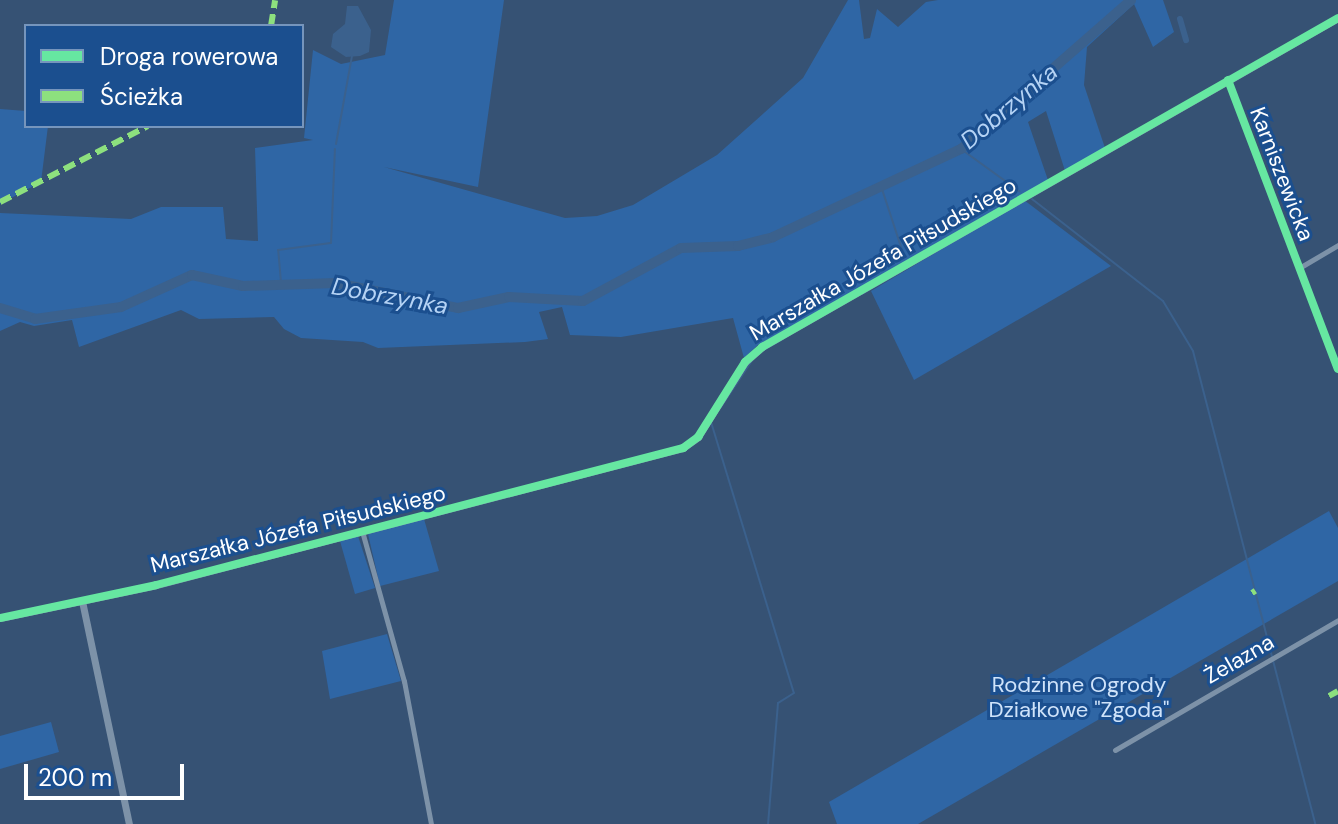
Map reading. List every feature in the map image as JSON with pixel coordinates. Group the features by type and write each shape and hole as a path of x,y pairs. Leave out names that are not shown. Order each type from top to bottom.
{"street":[{"name":"Marszałka Józefa Piłsudskiego","path":"0,618 82,601 683,448 698,437 745,362 762,347 1338,18"},
{"name":"Karniszewicka","path":"1228,80 1338,369"},
{"path":"1299,268 1338,245"},
{"path":"1330,349 1338,344"},
{"path":"362,531 404,681 431,824"},
{"path":"82,601 129,824"},
{"name":"Żelazna","path":"1115,750 1338,620"}],"green space":[{"path":"394,0 504,0 478,187 384,167 565,218 597,216 633,205 717,155 803,78 848,0 859,0 864,39 870,38 877,9 898,27 926,2 938,0 1163,0 1174,32 1153,47 1134,4 1087,47 1084,85 1106,151 1066,174 1046,111 1028,122 1049,183 758,345 744,358 733,318 621,337 570,335 562,307 539,312 548,339 525,342 378,348 363,342 301,338 284,329 274,317 199,319 181,310 79,347 72,320 34,326 20,322 0,331 0,213 131,219 161,207 223,207 226,239 258,241 255,148 313,140 304,138 313,50 341,64 385,55"},
{"path":"0,109 24,111 24,128 48,128 41,182 0,204"},
{"path":"1024,200 1111,266 914,380 871,291"},
{"name":"Rodzinne Ogrody Działkowe \"Zgoda\"","path":"1329,511 1338,528 1338,581 918,824 837,824 829,802"},
{"path":"424,519 439,571 380,586 368,534"},
{"path":"358,536 375,588 355,594 340,541"},
{"path":"387,634 401,681 330,699 322,651"},
{"path":"51,722 59,752 0,769 0,736"}],"shaded area":[{"path":"347,6 358,6 371,30 369,52 360,56 346,57 331,47 333,34 345,24"}],"waterway":[{"name":"Dobrzynka","path":"0,308 35,319 121,307 192,275 243,286 336,283 458,308 509,297 583,301 681,248 738,246 773,237 961,149 1131,0"},
{"path":"1180,19 1186,40"},
{"path":"336,144 352,56"},
{"path":"281,282 278,250 331,243 335,149"},
{"path":"961,149 1019,191"},
{"path":"881,186 904,256"},
{"path":"1032,199 1163,301 1193,351 1315,824"},
{"path":"862,294 901,272"},
{"path":"764,350 783,339"},
{"path":"721,407 753,359"},
{"path":"711,422 794,693 778,703 768,824"}],"marked path":[{"path":"271,24 275,0"},
{"path":"0,202 144,128"},
{"path":"1329,696 1338,691"}],"cycle path":[{"path":"0,618 156,585 683,448 698,437 745,362 762,347 1338,18"},
{"path":"1228,80 1338,369"}]}
